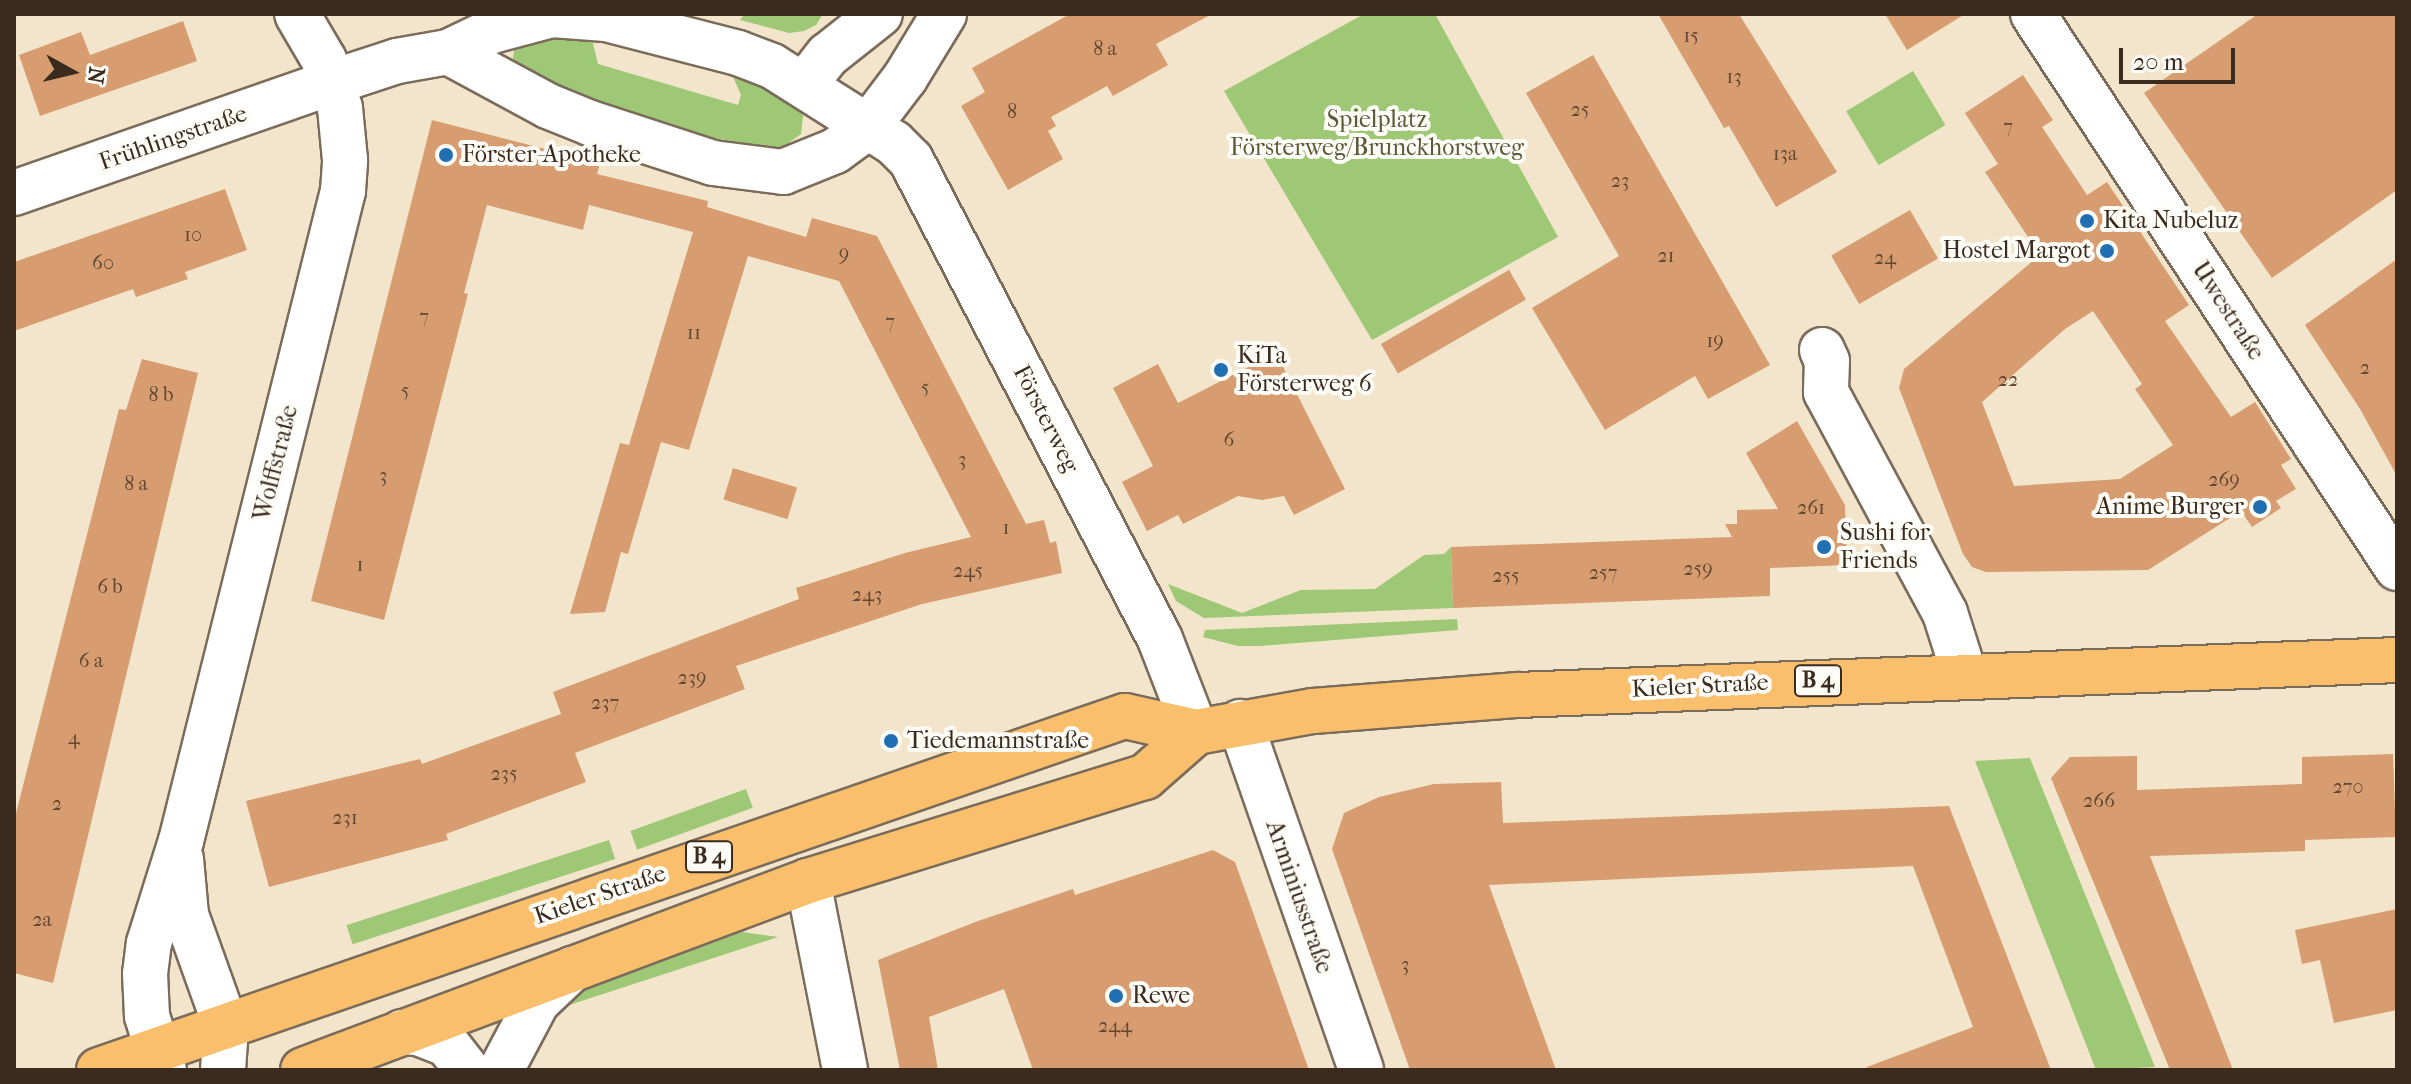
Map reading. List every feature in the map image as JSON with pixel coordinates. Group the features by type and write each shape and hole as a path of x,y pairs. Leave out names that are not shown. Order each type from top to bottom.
{"main road":[{"name":"Kieler Straße","path":"99,1070 160,1060 226,1027 1125,716 1196,732 1313,711 1457,699 2397,660"},
{"name":"Kieler Straße","path":"303,1070 808,881 1145,777 1196,732"}],"street":[{"path":"297,14 333,82"},
{"name":"Försterweg","path":"333,82 397,61 448,52 492,31 552,15 576,14 738,53 805,84 867,128 894,143 911,160 1160,639 1196,732"},
{"path":"805,84 828,55 880,14"},
{"path":"448,52 548,106 713,163 783,172 835,151 867,128 905,78 944,14"},
{"name":"Uwestraße","path":"2033,14 2397,568"},
{"name":"Frühlingstraße","path":"14,193 333,82"},
{"name":"Wolffstraße","path":"160,1060 146,1006 146,958 181,841 343,191 344,134 333,82"},
{"path":"1822,350 1827,361 1826,392 1945,613 1965,676"},
{"name":"Arminiusstraße","path":"1240,722 1361,1070"},
{"name":"Wolffstraße","path":"181,841 186,915 226,1027 223,1070"},
{"path":"808,881 845,1070"},
{"path":"501,1070 537,1002 572,969"},
{"path":"402,1032 418,1033 447,1044 467,1070"}],"green space":[{"path":"745,14 823,14 816,25 789,33 740,20"},
{"name":"Spielplatz Försterweg/Brunckhorstweg","path":"1364,14 1435,14 1558,237 1372,340 1224,91"},
{"path":"590,31 598,64 738,105 741,95 730,70 759,80 798,106 803,116 801,134 783,147 768,148 698,135 579,98 512,64 515,44"},
{"path":"1913,71 1945,125 1879,165 1846,111"},
{"path":"1451,547 1453,608 1204,618 1176,601 1168,584 1242,613 1301,590 1375,589 1424,555 1444,554"},
{"path":"1457,619 1458,630 1260,646 1238,646 1203,637 1205,630"},
{"path":"2030,758 2155,1067 2096,1070 1975,761"},
{"path":"746,789 753,808 637,850 630,831"},
{"path":"609,840 615,859 353,944 347,925"},
{"path":"742,932 778,937 554,1010 585,985"}],"building":[{"path":"1070,14 1212,14 1156,44 1168,65 1113,96 1107,86 1051,117 1056,126 1048,131 1063,159 1008,190 961,106 985,92 972,68"},
{"path":"1658,14 1739,14 1837,172 1776,207 1729,126 1724,128"},
{"path":"1885,14 1965,14 1907,50"},
{"path":"2258,14 2397,14 2397,190 2272,278 2144,93"},
{"path":"183,21 197,61 40,116 19,55 81,32 90,55"},
{"path":"1593,55 1770,365 1708,399 1695,376 1605,430 1532,308 1619,256 1526,93"},
{"path":"2023,75 2053,120 2042,127 2087,195 2107,182 2189,305 2165,321 2231,417 2255,402 2291,459 2281,465 2296,489 2276,501 2281,508 2252,527 2241,511 2148,570 1986,572 1972,567 1963,554 1899,388 1904,369 2040,255 1985,172 1998,164 1965,113","holes":["2093,311 2142,384 2135,389 2173,445 2120,479 2014,486 1982,402 2065,329"]},
{"path":"432,120 600,163 597,174 708,201 707,207 806,237 812,218 877,236 1026,524 1044,520 1050,543 1056,541 1062,573 922,604 736,666 745,689 575,753 586,782 446,834 448,840 269,887 246,801 420,759 422,764 561,714 553,692 799,599 796,588 905,553 971,537 839,281 748,256 689,450 661,442 628,554 621,552 605,612 570,614 620,443 629,445 693,232 589,205 583,230 487,205 464,293 468,294 384,620 311,601"},
{"path":"225,189 247,250 185,272 188,279 136,297 133,289 14,331 14,262"},
{"path":"1910,210 1938,258 1859,304 1831,256"},
{"path":"2397,259 2397,476 2360,409 2305,325"},
{"path":"1509,270 1526,299 1398,373 1381,344"},
{"path":"1276,353 1345,489 1294,515 1284,496 1262,500 1238,496 1183,524 1178,515 1147,531 1122,482 1153,466 1113,388 1158,364 1178,403"},
{"path":"142,359 198,373 53,983 14,973 14,821 119,409 126,410"},
{"path":"1797,421 1845,505 1847,565 1770,568 1770,596 1453,608 1451,547 1732,537 1725,524 1737,524 1737,510 1778,509 1746,453"},
{"path":"733,468 797,488 787,519 723,500"},
{"path":"2393,754 2396,837 2305,840 2305,851 2150,856 2233,1070 2170,1070 2051,778 2070,757 2137,756 2137,790 2302,784 2302,757"},
{"path":"1501,782 1503,823 1949,806 2051,1070 1868,1070 1867,1067 1973,1027 1913,866 1489,885 1556,1070 1410,1070 1332,849 1344,813 1379,797 1434,784"},
{"path":"1213,850 1235,862 1309,1070 1033,1070 1004,989 929,1017 938,1070 900,1070 878,960 978,921 1073,889 1075,895"},
{"path":"2397,909 2397,1010 2334,1023 2320,960 2302,964 2295,930"}],"place":[{"name":"Förster-Apotheke","path":"446,155"},
{"name":"Kita Nubeluz","path":"2087,221"},
{"name":"Hostel Margot","path":"2107,251"},
{"name":"KiTa Försterweg 6","path":"1221,370"},
{"name":"Anime Burger","path":"2260,507"},
{"name":"Sushi for Friends","path":"1824,547"},
{"name":"Tiedemannstraße","path":"891,741"},
{"name":"Rewe","path":"1116,996"}]}
